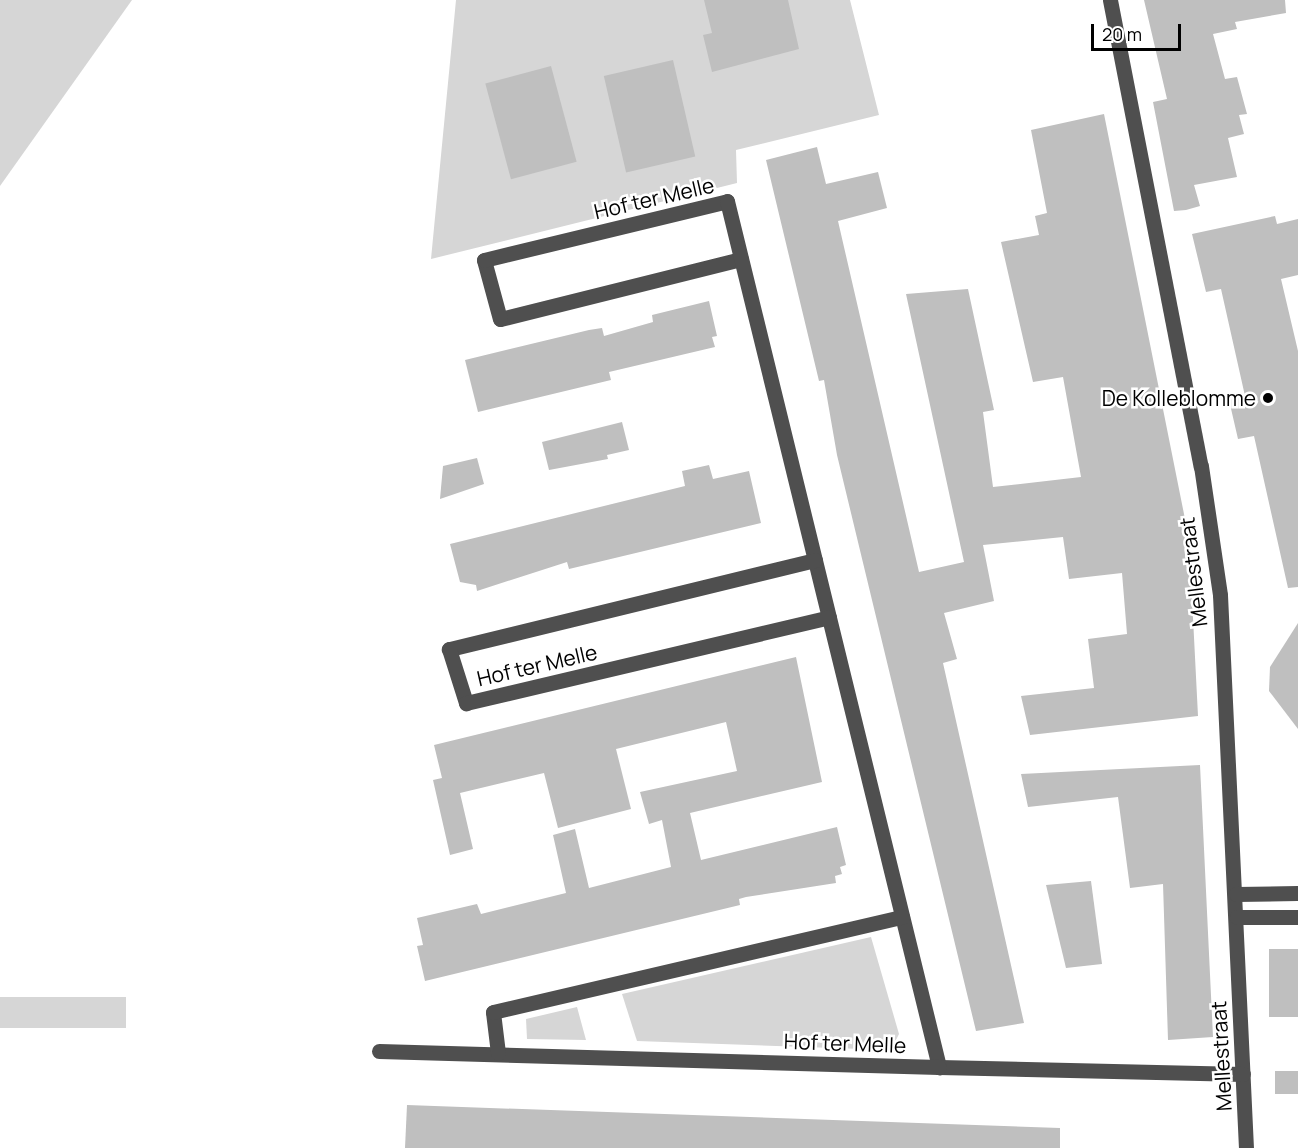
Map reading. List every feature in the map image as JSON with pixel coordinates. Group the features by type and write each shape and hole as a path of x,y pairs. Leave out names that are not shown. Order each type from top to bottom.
{"street":[{"name":"Mellestraat","path":"1110,0 1201,466 1218,583 1236,894 1246,1148"},
{"name":"Hof ter Melle","path":"741,260 500,319 484,260 727,201 939,1066"},
{"name":"Hof ter Melle","path":"815,560 449,649 466,703 829,617"},
{"path":"1236,894 1298,893"},
{"path":"498,1053 493,1012 902,917"},
{"path":"1237,917 1298,917"},
{"name":"Hof ter Melle","path":"379,1051 1243,1074"}],"shaded area":[{"path":"0,0 132,0 0,186"},
{"path":"456,0 850,0 879,115 736,150 737,183 431,259"},
{"path":"871,937 899,1034 891,1050 637,1041 622,994"},
{"path":"0,997 126,997 126,1028 0,1028"},
{"path":"577,1007 586,1040 527,1039 526,1019"}],"building":[{"path":"704,0 788,0 799,49 712,72 703,35 712,33"},
{"path":"1144,0 1285,0 1286,13 1235,22 1237,29 1213,34 1225,79 1237,77 1247,114 1239,115 1244,134 1228,138 1237,177 1194,185 1200,206 1186,210 1174,211 1153,102 1167,99"},
{"path":"673,60 695,156 626,172 604,76"},
{"path":"551,66 577,162 511,179 485,84"},
{"path":"1104,114 1189,539 1198,716 1030,735 1021,696 1094,688 1088,639 1127,634 1122,573 1069,579 1063,537 983,545 994,601 944,613 957,659 943,663 1024,1023 976,1031 837,455 824,380 819,381 766,160 817,147 826,184 878,172 887,208 838,221 919,572 964,562 906,294 968,289 994,410 983,412 993,487 1081,477 1063,377 1033,382 1001,242 1039,235 1035,216 1047,213 1031,130"},
{"name":"De Kolleblomme","path":"1275,216 1277,224 1298,219 1298,275 1281,279 1298,351 1298,587 1288,588 1254,436 1238,439 1229,400 1245,396 1221,289 1206,292 1192,234"},
{"path":"709,301 717,336 712,337 715,347 609,372 611,380 478,412 465,360 589,330 602,328 604,336 653,322 652,315"},
{"path":"622,422 629,450 607,455 608,459 549,470 542,442"},
{"path":"477,458 484,484 440,499 443,466"},
{"path":"709,465 713,479 749,471 761,523 569,569 567,562 477,591 476,585 460,582 450,544 685,486 682,471"},
{"path":"1298,623 1298,729 1269,691 1270,667"},
{"path":"796,657 822,782 690,813 701,860 837,827 846,865 840,867 842,874 835,876 836,883 746,897 739,899 740,905 425,981 417,946 423,945 417,918 477,904 481,914 566,893 553,835 575,829 589,888 671,867 662,820 649,824 640,792 737,771 726,722 616,749 631,809 558,828 544,773 460,793 473,849 450,855 433,780 442,778 434,745"},
{"path":"1200,765 1213,1037 1168,1040 1163,884 1130,888 1118,797 1028,807 1021,774"},
{"path":"1091,881 1102,964 1066,968 1046,885"},
{"path":"1269,949 1298,949 1298,1017 1269,1017"},
{"path":"1275,1071 1298,1071 1298,1094 1275,1094"},
{"path":"407,1105 1060,1128 1060,1148 405,1148"}],"place":[{"name":"De Kolleblomme","path":"1268,398"}]}
